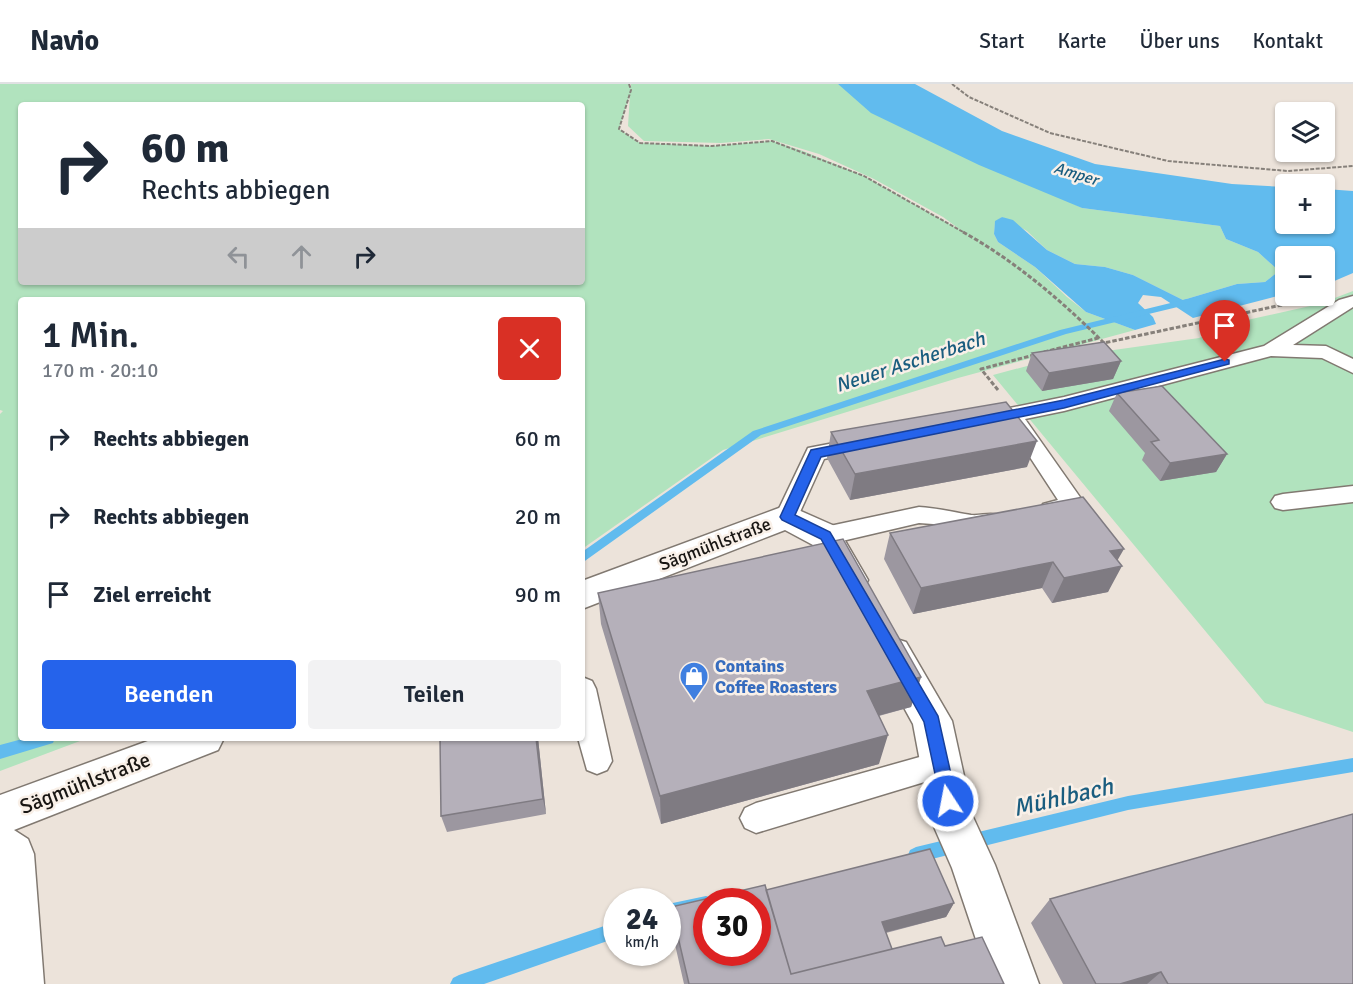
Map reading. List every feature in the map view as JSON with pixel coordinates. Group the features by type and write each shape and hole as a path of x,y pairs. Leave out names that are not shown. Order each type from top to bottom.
{"street":[{"name":"Sägmühlstraße","path":"585,594 787,517 825,536"},
{"path":"825,536 932,721 952,820 973,865 1015,984"},
{"name":"Sägmühlstraße","path":"0,815 196,741"},
{"path":"0,845 12,855 20,984"}],"lane":[{"path":"1271,350 1353,301"},
{"path":"965,424 1064,404 1271,350 1353,351"},
{"path":"1326,352 1353,367"},
{"path":"825,536 919,515 947,517 974,524 1074,506 1014,414"},
{"path":"787,517 816,453 884,440"},
{"path":"1283,502 1353,494"},
{"path":"585,703 597,760"},
{"path":"756,818 941,764"}],"path":[{"path":"629,84 631,90 619,129 640,143 712,146 772,141 864,176 968,235 1040,285 1076,315 1104,343 1277,306"},
{"path":"952,84 969,96 1050,133 1168,161 1288,171 1353,166"},
{"path":"1014,414 981,369 1099,338"}],"green space":[{"path":"0,84 629,84 631,88 631,84 838,84 1082,208 1220,226 1226,239 1258,252 1275,267 1275,274 1265,282 1237,284 1183,300 1133,275 1105,267 1075,264 1047,250 1027,231 1002,217 995,222 994,234 998,242 1035,267 1086,312 1135,330 958,378 723,450 585,547 585,297 18,297 18,741 80,741 0,771 0,414 3,411 0,410","holes":["630,94 628,126 644,141 721,143 769,139 819,154 874,179 943,217 962,231 864,176 772,141 712,146 640,143 619,129"]},
{"path":"1353,291 1353,732 1265,703 993,375 1057,358 1199,338 1238,322 1310,306 1335,306 1335,298"}],"water":[{"name":"Amper","path":"838,84 915,84 1002,131 1095,164 1232,184 1275,186 1275,234 1335,234 1335,190 1353,191 1353,273 1335,281 1335,246 1275,246 1275,267 1258,252 1226,239 1220,226 1082,208 979,165 871,113"},
{"path":"1002,217 1013,220 1047,250 1075,264 1105,267 1133,275 1183,300 1237,284 1265,282 1275,274 1275,297 1193,318 1161,297 1143,295 1138,303 1153,317 1156,324 1135,330 1086,312 1035,267 998,242 994,234 995,221"}],"building":[{"path":"1104,342 1121,361 1049,373 1032,353"},
{"path":"1162,386 1227,454 1170,463 1151,442 1159,440 1117,393"},
{"path":"1006,402 1037,441 855,474 831,432"},
{"path":"1083,497 1124,549 1110,551 1122,566 1064,578 1053,562 921,588 890,533"},
{"path":"843,539 921,677 867,691 888,735 660,796 598,593"},
{"path":"440,741 536,741 543,799 441,816"},
{"path":"1353,814 1353,984 1168,984 1161,972 1120,984 1096,984 1050,899"},
{"path":"930,849 954,903 882,922 892,949 791,974 771,907 771,889"},
{"path":"693,902 693,966 771,966 771,906 791,974 941,937 945,946 982,937 1004,984 689,984 681,950 681,905"}],"waterway":[{"name":"Neuer Ascherbach","path":"585,556 757,433 1063,332 1187,302"},
{"name":"Neuer Ascherbach","path":"0,752 38,741"},
{"name":"Mühlbach","path":"916,855 1128,803 1353,765"},
{"name":"Mühlbach","path":"681,909 693,907"},
{"path":"459,984 603,934"}],"place":[{"name":"Contains Coffee Roasters","path":"694,702"}],"route":[{"path":"948,801 932,721 825,536 787,517 816,453 1064,404 1225,362"}]}
